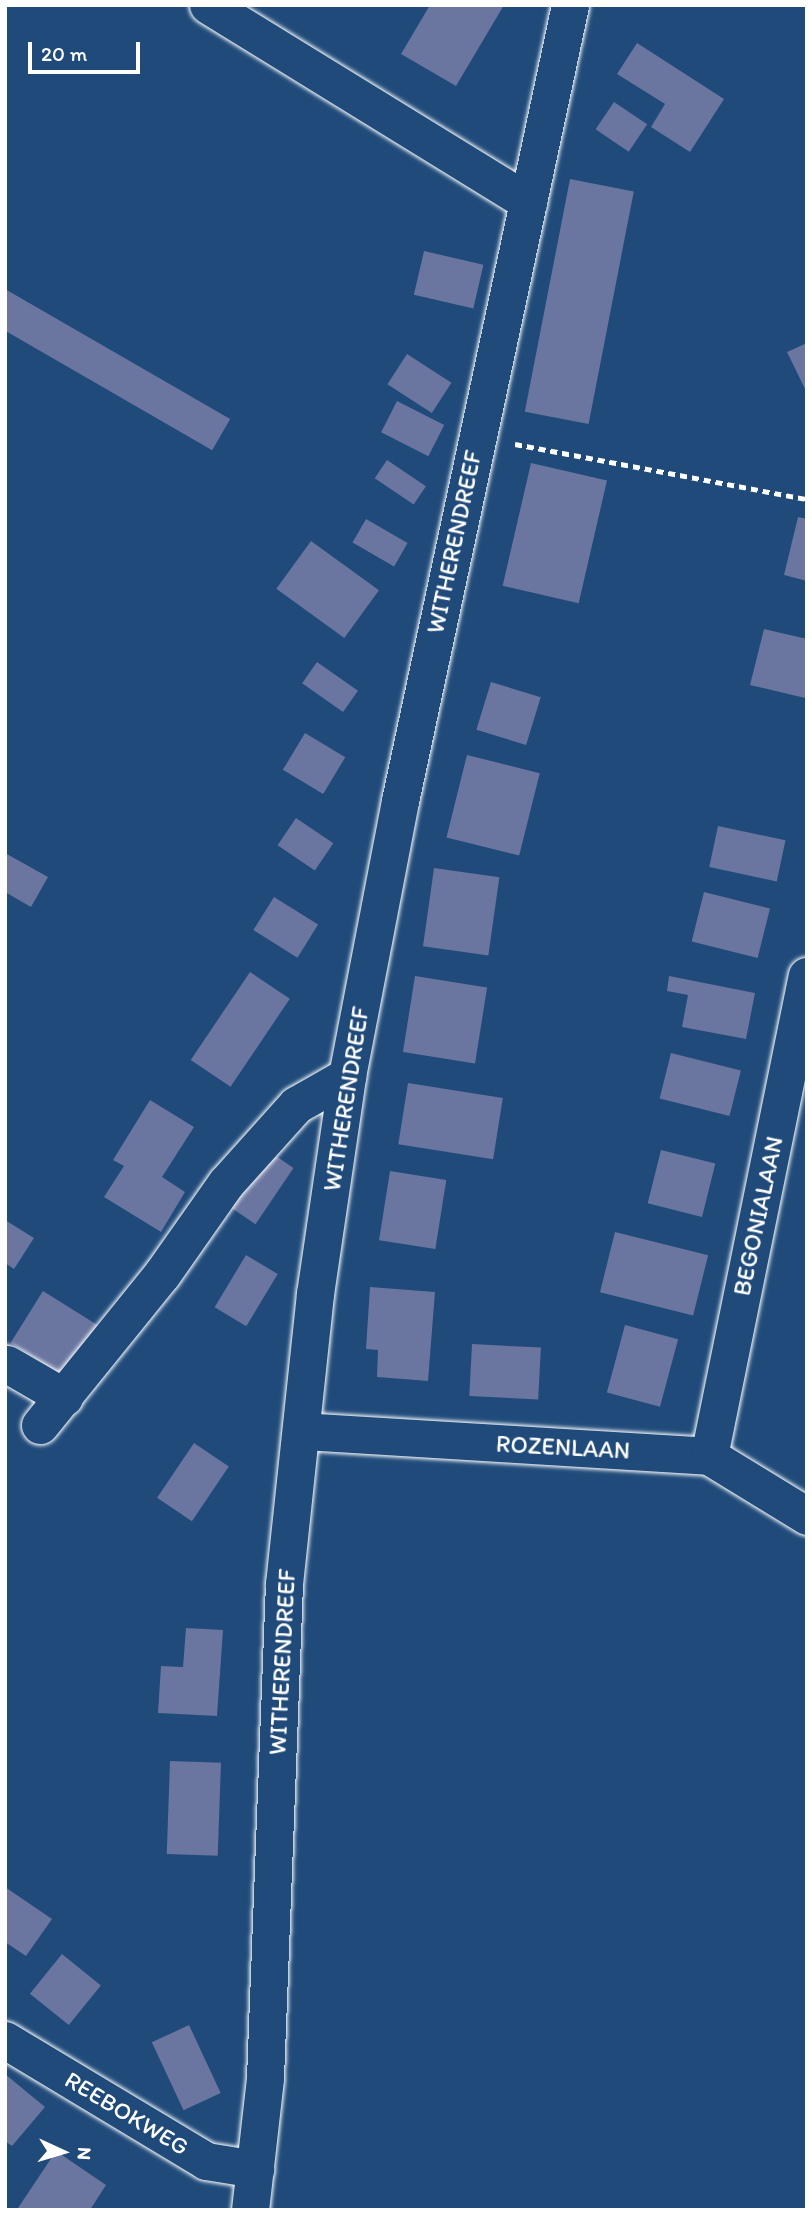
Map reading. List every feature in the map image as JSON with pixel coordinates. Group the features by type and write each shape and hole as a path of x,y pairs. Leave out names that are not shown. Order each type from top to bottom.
{"street":[{"path":"208,5 528,202"},
{"name":"WITHERENDREEF","path":"250,2210 265,2078 284,1584 302,1431 314,1294 347,1076 400,801 570,5"},
{"name":"BEGONIALAAN","path":"709,1456 803,1021 807,976"},
{"path":"40,1425 162,1274 226,1183 296,1105 347,1076"},
{"path":"7,1364 64,1397"},
{"name":"ROZENLAAN","path":"302,1431 709,1456 807,1517"},
{"name":"REEBOKWEG","path":"5,2040 206,2161 255,2169"}],"path":[{"path":"476,436 807,499"}],"building":[{"path":"430,5 504,5 456,86 401,54"},
{"path":"637,43 724,99 690,152 651,127 665,104 617,74"},
{"path":"614,102 647,124 629,152 596,129"},
{"path":"570,179 634,191 589,424 525,412"},
{"path":"424,251 483,265 473,309 414,295"},
{"path":"5,289 230,419 212,450 5,331"},
{"path":"807,343 807,393 787,352"},
{"path":"407,354 451,383 432,413 387,384"},
{"path":"397,401 444,425 428,456 381,432"},
{"path":"387,460 426,486 414,505 375,478"},
{"path":"531,463 607,481 579,603 503,586"},
{"path":"798,517 807,519 807,581 784,575"},
{"path":"366,519 408,543 394,566 352,542"},
{"path":"311,541 379,590 344,638 276,589"},
{"path":"764,629 807,639 805,698 750,685"},
{"path":"317,662 358,691 343,712 302,683"},
{"path":"491,682 541,697 526,745 476,730"},
{"path":"305,733 345,757 323,794 283,770"},
{"path":"467,755 540,773 519,856 446,837"},
{"path":"296,818 333,843 315,871 278,845"},
{"path":"718,826 785,840 777,881 709,867"},
{"path":"5,853 48,877 31,907 5,892"},
{"path":"434,868 499,877 488,955 423,946"},
{"path":"704,892 770,908 758,958 692,941"},
{"path":"274,897 318,925 297,958 253,930"},
{"path":"250,972 290,999 231,1087 191,1060"},
{"path":"415,976 487,987 475,1063 403,1052"},
{"path":"669,976 755,993 746,1039 682,1027 688,995 667,991"},
{"path":"671,1053 741,1070 729,1116 660,1099"},
{"path":"408,1083 503,1098 493,1159 398,1144"},
{"path":"150,1100 194,1127 162,1177 185,1192 161,1232 104,1197 124,1166 113,1160"},
{"path":"267,1150 294,1168 256,1224 229,1206"},
{"path":"661,1150 715,1164 702,1217 648,1203"},
{"path":"390,1171 446,1180 435,1249 379,1240"},
{"path":"5,1220 34,1238 14,1269 5,1263"},
{"path":"615,1232 708,1255 693,1315 600,1292"},
{"path":"246,1255 278,1274 246,1326 215,1307"},
{"path":"370,1287 435,1292 428,1381 377,1377 378,1350 366,1349"},
{"path":"43,1291 100,1327 67,1378 11,1343"},
{"path":"625,1325 678,1339 660,1407 607,1393"},
{"path":"472,1344 541,1348 538,1400 469,1396"},
{"path":"194,1443 229,1466 192,1521 157,1498"},
{"path":"186,1628 223,1630 217,1716 158,1713 161,1666 183,1667"},
{"path":"170,1761 221,1763 218,1856 167,1854"},
{"path":"5,1887 52,1919 26,1956 5,1942"},
{"path":"62,1954 101,1985 69,2025 30,1994"},
{"path":"189,2025 221,2093 184,2110 152,2042"},
{"path":"5,2074 45,2107 12,2146 5,2141"},
{"path":"56,2151 106,2185 90,2210 21,2210 18,2208"}]}
